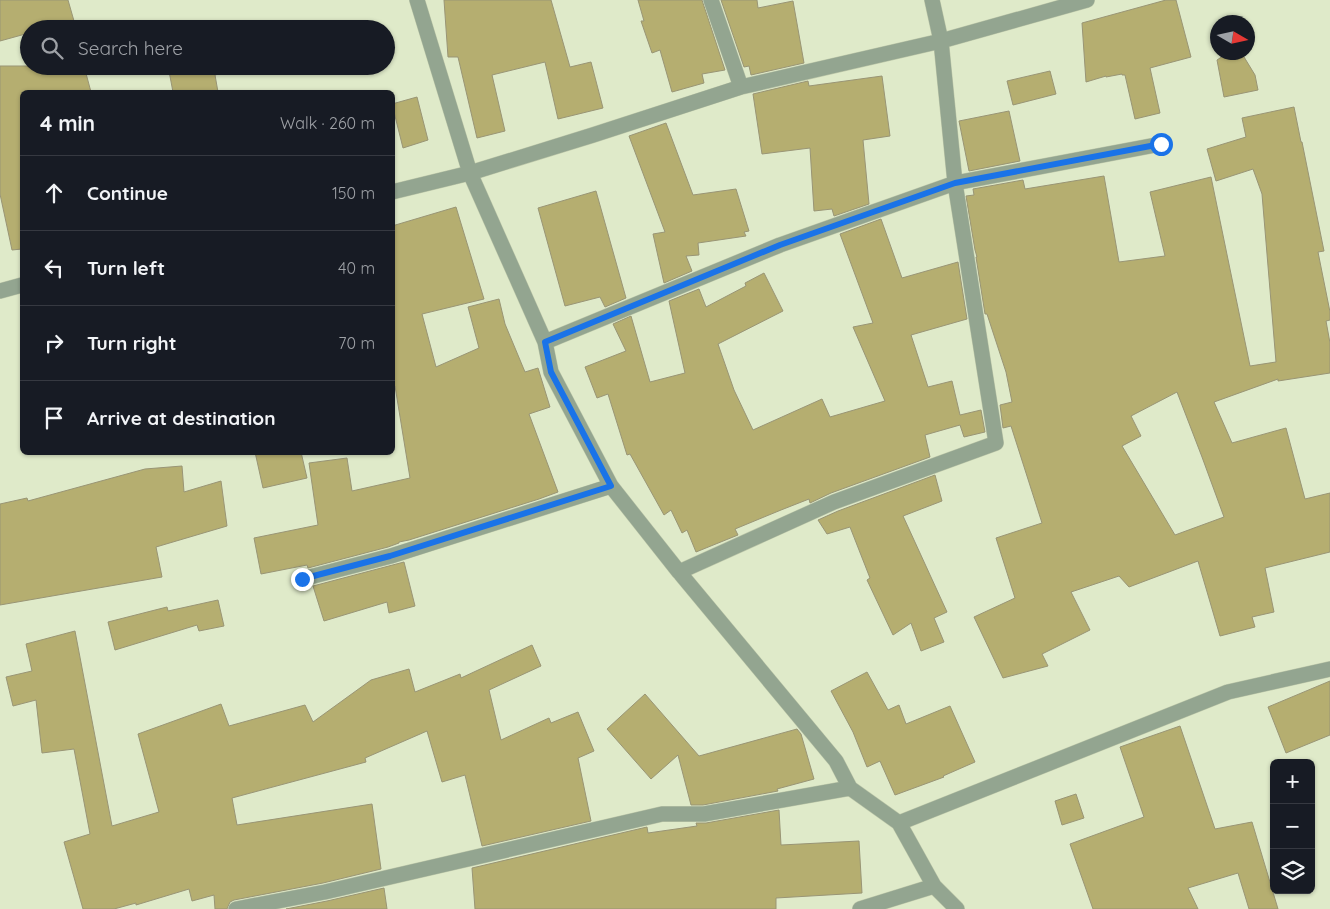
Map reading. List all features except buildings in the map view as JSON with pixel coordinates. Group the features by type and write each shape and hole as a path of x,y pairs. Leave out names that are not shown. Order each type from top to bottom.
{"street":[{"path":"417,0 470,173 545,342 551,372 611,486 679,572 836,760 850,788 899,823 934,886 957,909"},
{"path":"711,0 741,87"},
{"path":"679,572 834,502 996,442 955,183 941,41 932,0"},
{"path":"395,191 470,173 741,87 941,41 1087,0"},
{"path":"545,342 780,245 955,183 1161,144"},
{"path":"0,291 20,286"},
{"path":"302,579 390,556 611,486"},
{"path":"899,823 1228,692 1330,669"},
{"path":"236,909 325,892 662,814 704,814 850,788"},
{"path":"860,909 934,886"}],"route":[{"path":"302,579 390,556 611,486 551,372 545,342 780,245 955,183 1161,144"}]}
